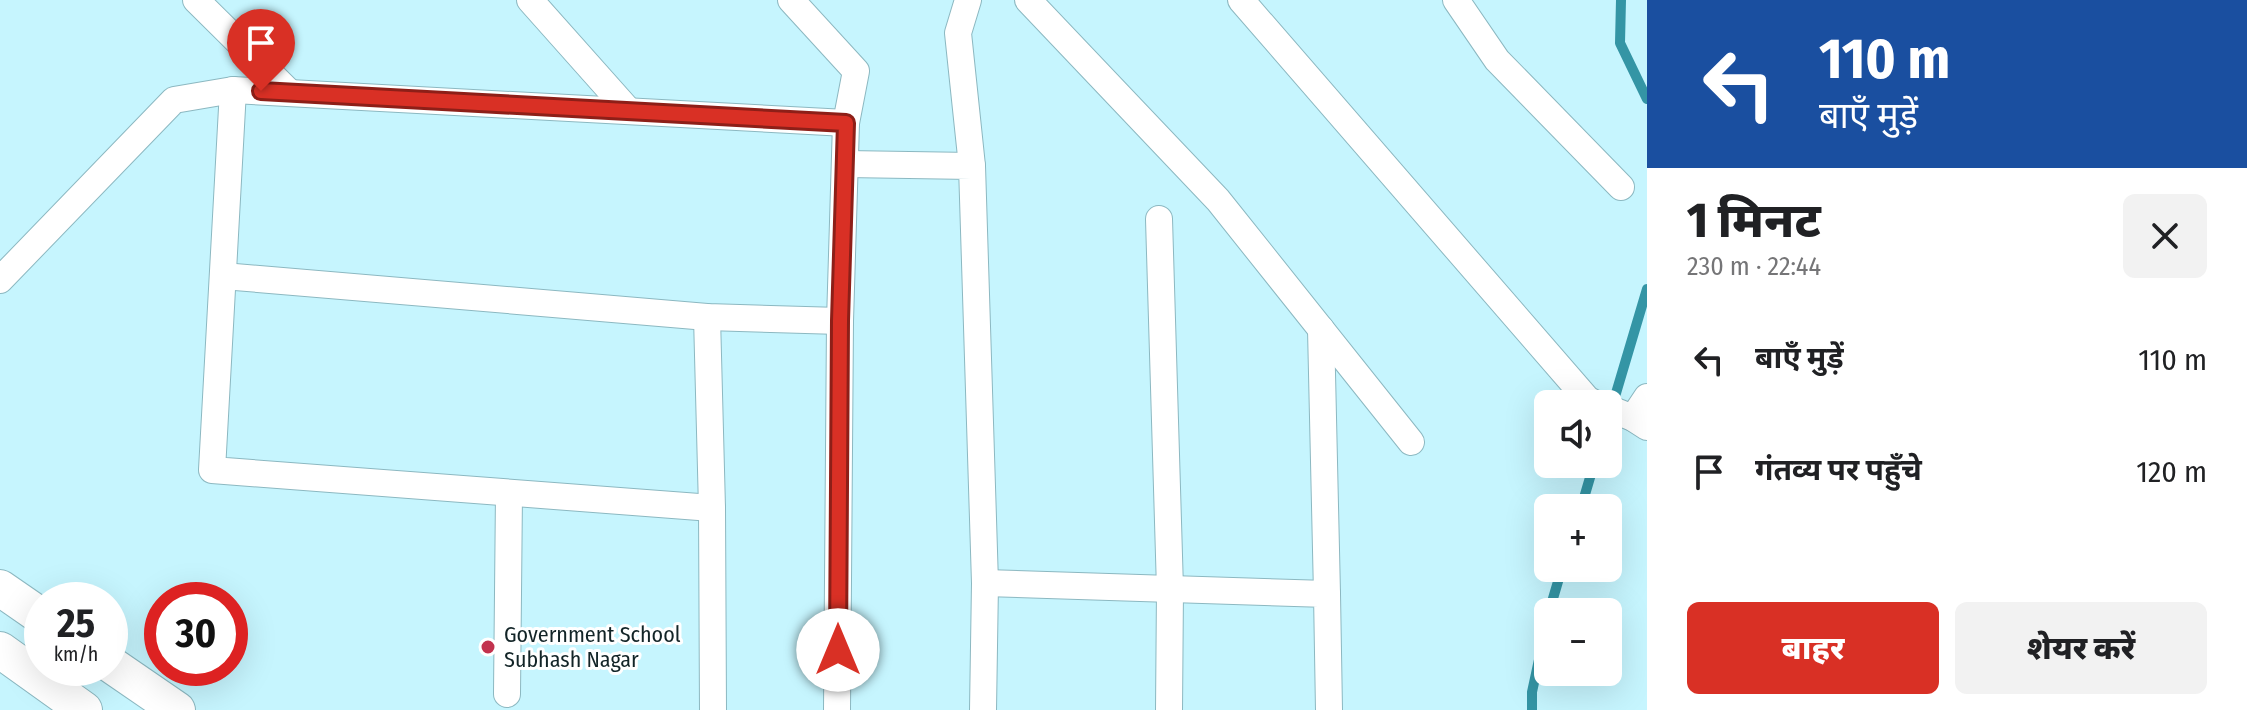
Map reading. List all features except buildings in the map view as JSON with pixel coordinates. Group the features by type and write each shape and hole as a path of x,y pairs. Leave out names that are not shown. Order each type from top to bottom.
{"main road":[{"path":"0,588 24,605"},
{"path":"0,650 84,710"},
{"path":"128,676 177,710"}],"street":[{"path":"196,0 290,93"},
{"path":"530,0 627,109"},
{"path":"791,0 856,71 846,123 840,321 837,710"},
{"path":"968,0 958,33 972,166 985,583 983,710"},
{"path":"1028,0 1218,200 1411,442"},
{"path":"1241,0 1579,390"},
{"path":"1456,0 1497,60 1621,187"},
{"path":"233,90 212,470 712,508"},
{"path":"0,280 174,100 233,90 846,123"},
{"path":"846,164 972,166"},
{"path":"1159,219 1170,589 1169,710"},
{"path":"223,276 707,317 840,321"},
{"path":"707,317 713,710"},
{"path":"1321,329 1329,710"},
{"path":"507,694 509,493"},
{"path":"985,583 1327,594"}],"waterway":[{"path":"1621,0 1620,43 1647,99"},
{"path":"1617,390 1647,289"},
{"path":"1585,494 1590,478"},
{"path":"1553,598 1558,582"},
{"path":"1532,710 1534,683"}],"place":[{"name":"Government School Subhash Nagar","path":"488,647"}],"route":[{"path":"261,91 846,123 840,321 838,650"}]}
